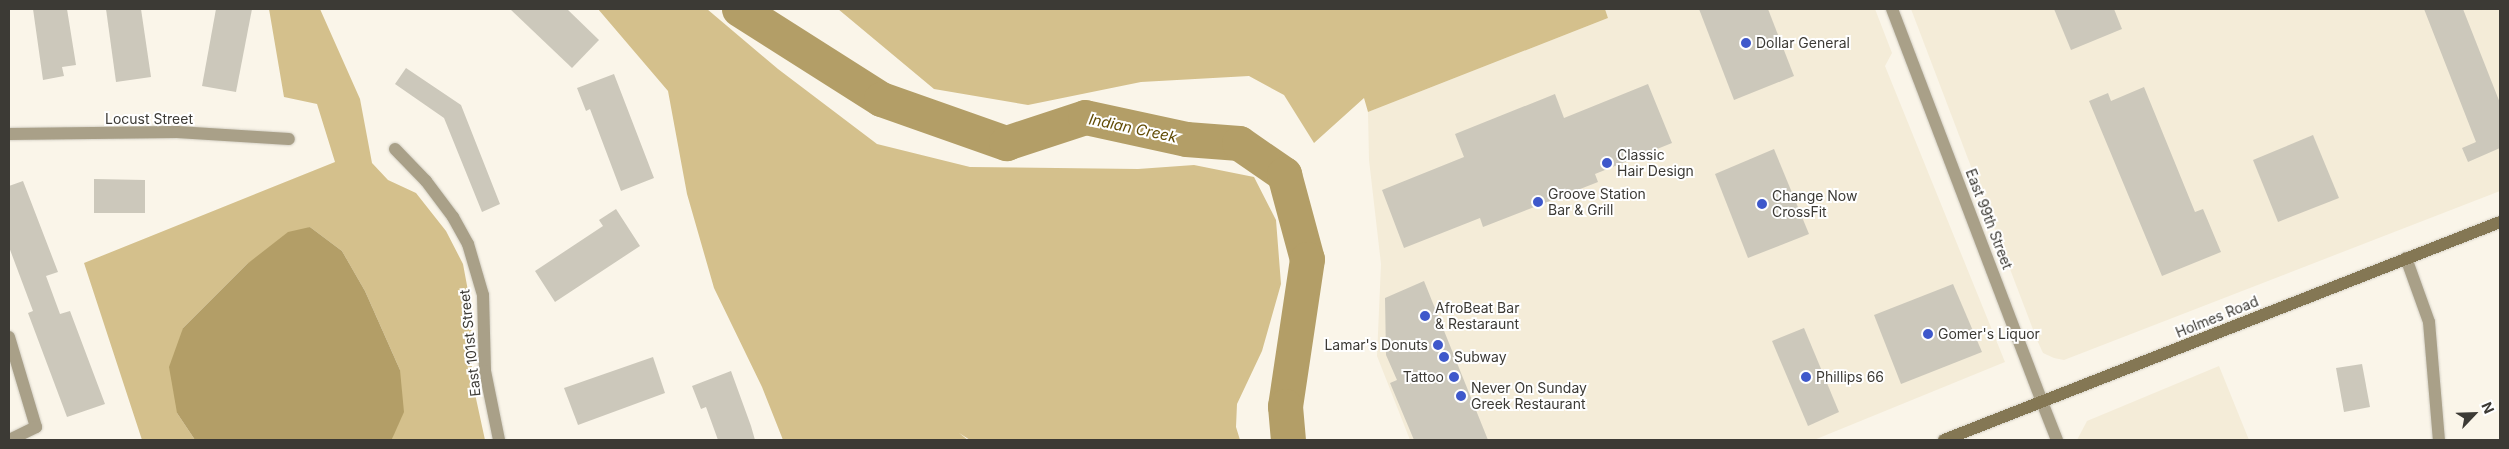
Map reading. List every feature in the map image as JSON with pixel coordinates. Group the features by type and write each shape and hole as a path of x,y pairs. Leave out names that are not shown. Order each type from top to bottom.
{"main road":[{"name":"Holmes Road","path":"1944,440 2500,222"}],"street":[{"name":"East 99th Street","path":"1892,9 2057,440"},
{"name":"Locust Street","path":"9,134 177,132 290,139"},
{"name":"East 101st Street","path":"395,149 426,181 453,217 468,244 483,295 485,371 499,440"},
{"path":"2406,258 2429,322 2439,440"},
{"path":"9,337 36,427 9,440"}],"shaded area":[{"path":"269,9 320,9 360,99 372,163 388,180 416,193 446,231 463,264 471,307 472,380 485,440 389,440 392,439 400,370 365,291 342,251 310,227 247,264 183,328 177,413 195,440 142,440 84,263 335,162 317,104 284,97"},
{"path":"598,9 707,9 778,69 877,144 970,167 1138,169 1194,165 1254,177 1276,220 1281,284 1262,351 1237,404 1236,427 1240,440 970,440 959,433 968,440 783,440 762,387 714,288 687,194 668,91"},
{"path":"838,9 1605,9 1608,18 1368,112 1364,98 1314,143 1284,95 1249,76 1141,82 1028,105 934,89"},
{"path":"1605,9 1875,9 1892,53 1885,66 2005,362 1814,440 1410,440 1377,356 1381,264 1369,160 1368,112 1608,18"},
{"path":"1911,9 2500,9 2500,191 2064,360 2054,358 2043,353 2037,340"},
{"path":"310,227 342,251 365,291 400,370 404,412 392,439 195,440 177,413 169,367 183,328 247,264 288,232"},
{"path":"2219,366 2249,440 2077,440 2087,421"}],"building":[{"path":"33,9 67,9 76,65 62,67 64,76 43,80"},
{"path":"106,9 141,9 151,77 116,82"},
{"path":"216,9 252,9 236,92 202,86"},
{"path":"510,9 567,9 599,40 572,68"},
{"name":"Dollar General","path":"1699,9 1768,9 1794,76 1734,100"},
{"path":"2054,9 2114,9 2122,29 2071,50"},
{"path":"2424,9 2463,9 2500,103 2500,148 2468,162 2462,148 2476,142"},
{"path":"406,68 461,105 500,204 482,212 444,118 395,84"},
{"path":"614,74 654,178 621,191 590,109 586,111 577,88"},
{"path":"1648,84 1672,143 1595,174 1598,182 1483,227 1480,218 1404,248 1382,190 1464,157 1455,134 1555,94 1564,118"},
{"path":"2144,87 2195,212 2203,209 2221,252 2162,276 2089,101 2108,93 2111,101"},
{"path":"2313,135 2339,198 2278,222 2253,160"},
{"name":"Change Now CrossFit","path":"1774,149 1809,234 1748,258 1715,174"},
{"path":"94,179 145,180 145,213 94,213"},
{"path":"23,181 58,272 46,276 60,314 70,311 105,404 67,417 28,313 33,311 9,247 9,186"},
{"path":"616,209 640,246 555,302 535,271 603,226 599,220"},
{"path":"1424,281 1488,440 1414,440 1390,383 1397,380 1386,355 1385,298"},
{"name":"Gomer's Liquor","path":"1953,284 1982,352 1901,384 1874,315"},
{"name":"Phillips 66","path":"1804,328 1839,412 1808,426 1772,341"},
{"path":"653,357 665,393 578,425 564,388"},
{"path":"2362,364 2370,407 2344,412 2336,368"},
{"path":"731,371 755,440 718,440 706,407 701,409 692,386"}],"waterway":[{"name":"Indian Creek","path":"739,9 881,99 1006,143 1085,117 1186,139 1239,143 1284,174 1307,259 1285,406 1288,440"}],"place":[{"name":"Dollar General","path":"1746,43"},
{"name":"Classic Hair Design","path":"1607,163"},
{"name":"Groove Station Bar & Grill","path":"1538,202"},
{"name":"Change Now CrossFit","path":"1762,204"},
{"name":"AfroBeat Bar & Restaraunt","path":"1425,316"},
{"name":"Gomer's Liquor","path":"1928,334"},
{"name":"Lamar's Donuts","path":"1438,345"},
{"name":"Subway","path":"1444,357"},
{"name":"Tattoo","path":"1454,377"},
{"name":"Phillips 66","path":"1806,377"},
{"name":"Never On Sunday Greek Restaurant","path":"1461,396"}]}
